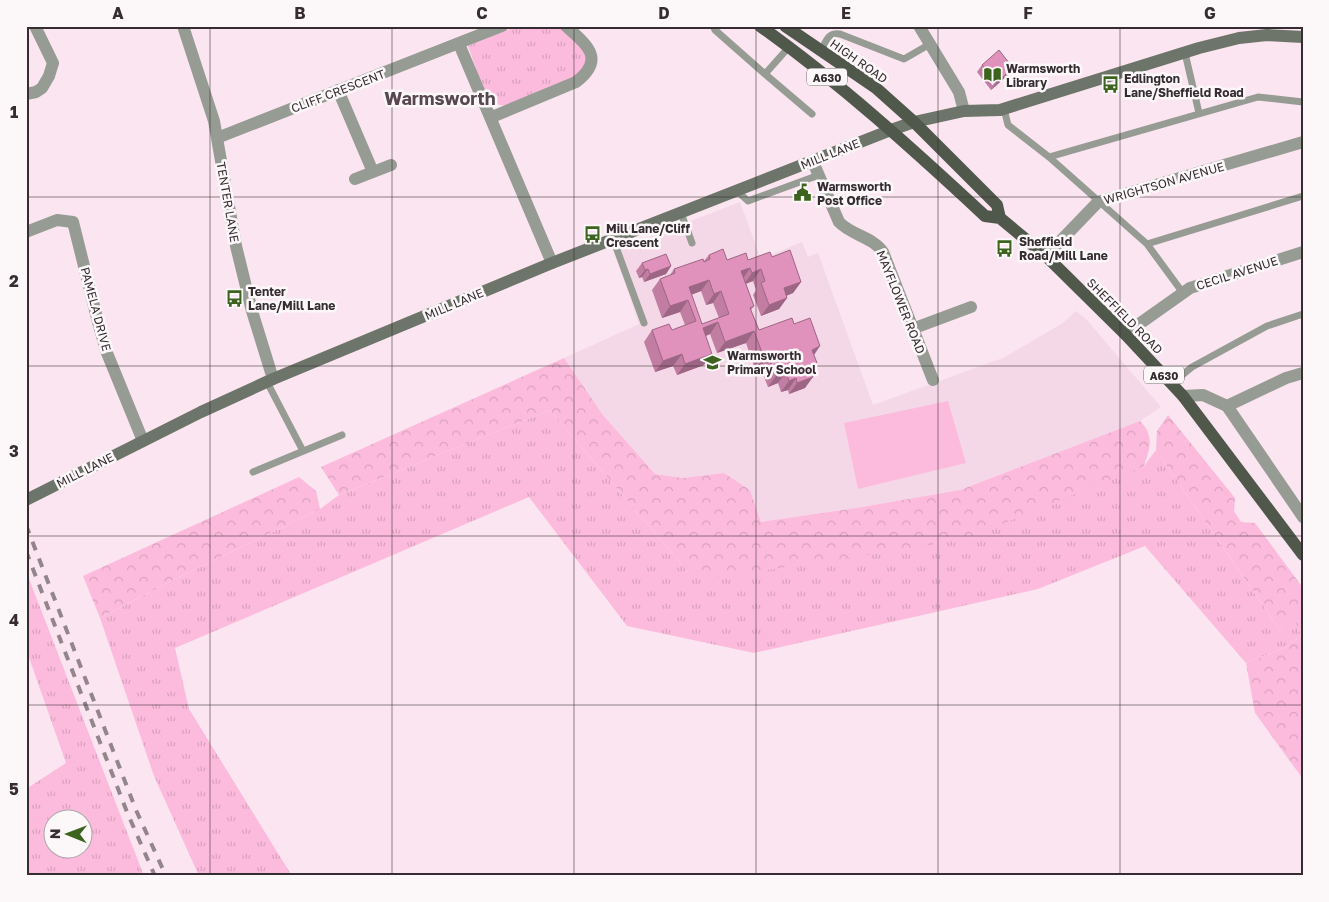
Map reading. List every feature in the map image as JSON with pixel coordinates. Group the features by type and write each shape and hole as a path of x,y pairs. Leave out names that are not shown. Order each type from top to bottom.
{"main road":[{"name":"A630","path":"760,26 789,47 891,130"},
{"name":"HIGH ROAD","path":"785,26 876,88 914,122"},
{"name":"SHEFFIELD ROAD","path":"914,122 997,205 1000,218"},
{"name":"SHEFFIELD ROAD","path":"891,130 985,216 1000,218 1046,256 1125,334 1183,396 1303,555"}],"street":[{"path":"26,94 36,92 42,88 50,76 53,63 35,26"},
{"name":"TENTER LANE","path":"183,26 214,121 236,246 270,380"},
{"name":"CLIFF CRESCENT","path":"218,138 502,26"},
{"path":"492,117 576,82 588,74 592,63 591,52 586,44 566,26"},
{"path":"919,26 959,92 964,111"},
{"name":"MILL LANE","path":"32,497 143,440 270,380 552,263 891,130 914,122 964,111 1004,109 1239,38 1266,35 1303,37"},
{"path":"459,44 492,117 552,263"},
{"path":"338,90 373,172"},
{"name":"WRIGHTSON AVENUE","path":"1046,256 1098,202 1303,142"},
{"name":"MAYFLOWER ROAD","path":"813,162 839,222 844,228 878,245 882,252 933,380"},
{"path":"355,179 390,165"},
{"name":"PAMELA DRIVE","path":"26,232 57,220 73,222 107,353 143,440"},
{"name":"CECIL AVENUE","path":"1125,334 1190,288 1303,252"},
{"path":"912,329 971,308"},
{"path":"1227,406 1286,378 1303,373"},
{"path":"1183,396 1203,395 1227,406 1300,509"}],"lane":[{"path":"713,26 715,30 812,114"},
{"path":"821,51 830,35 834,33 904,58 930,44"},
{"path":"765,74 789,47"},
{"path":"1185,53 1199,113"},
{"path":"1049,157 1258,96 1303,102"},
{"path":"1004,109 1008,125 1049,157 1147,244 1183,293"},
{"path":"737,191 748,201 819,175"},
{"path":"1147,244 1303,196"},
{"path":"681,213 692,243"},
{"path":"613,239 644,322"},
{"path":"1171,384 1192,368 1267,326 1303,314"},
{"path":"270,380 303,451"},
{"path":"253,472 342,436"}],"shaded area":[{"name":"Warmsworth Primary School","path":"740,202 761,259 802,242 808,257 818,253 873,405 1003,358 1063,323 1076,311 1086,319 1161,407 1140,421 960,490 761,522 750,490 724,473 683,478 655,474 603,415 564,358 639,324 614,251"}],"green space":[{"path":"517,26 558,26 582,47 587,62 581,74 507,106 499,105 492,101 485,91 468,46"},
{"path":"564,358 603,415 655,474 683,478 724,473 750,490 761,522 960,490 1140,421 1148,432 1150,442 1144,466 965,539 712,578 688,572 550,410 339,495 321,467"},
{"path":"948,401 966,463 858,489 844,423"},
{"path":"550,410 688,572 1144,466 1156,450 1280,630 1291,611 1301,635 1289,646 1246,663 1145,546 1038,589 754,653 627,626 529,497 175,648 189,709 292,876 199,876 154,776 100,618 167,583 320,509 339,495"},
{"path":"1168,415 1235,498 1234,511 1241,522 1255,523 1303,588 1303,779 1255,713 1246,663 1289,646 1301,635 1291,612 1280,630 1156,450 1157,431"},
{"path":"299,477 316,491 320,509 167,583 100,618 83,576"},
{"path":"26,571 144,876 26,876 26,789 66,763 26,649"}],"building":[{"path":"999,50 1013,68 997,82 982,65"},
{"path":"723,249 727,260 746,253 748,260 770,252 772,257 790,250 801,282 784,288 787,298 769,305 761,283 765,281 761,269 752,273 750,268 741,271 754,306 750,308 759,330 792,318 794,324 810,318 820,346 812,350 817,363 810,366 813,377 797,383 796,378 789,381 786,372 776,376 768,356 764,358 754,331 725,342 718,322 703,328 712,354 685,364 682,354 663,361 652,330 669,324 672,330 696,321 688,300 670,306 660,279 675,273 674,269 703,259 704,262 710,259 709,255","holes":["709,280 714,294 721,291 729,314 702,324 689,287"]},
{"path":"666,254 671,266 650,274 648,269 645,270 642,263"}],"railway":[{"path":"26,525 136,810 166,876"},
{"path":"26,551 127,812 155,876"}],"place":[{"name":"Warmsworth Library","path":"992,75"},
{"name":"Edlington Lane/Sheffield Road","path":"1110,85"},
{"name":"Warmsworth Post Office","path":"803,193"},
{"name":"Mill Lane/Cliff Crescent","path":"592,235"},
{"name":"Sheffield Road/Mill Lane","path":"1005,248"},
{"name":"Tenter Lane/Mill Lane","path":"234,298"},
{"name":"Warmsworth Primary School","path":"713,362"}],"district":[{"name":"Warmsworth","path":"440,98"}]}
